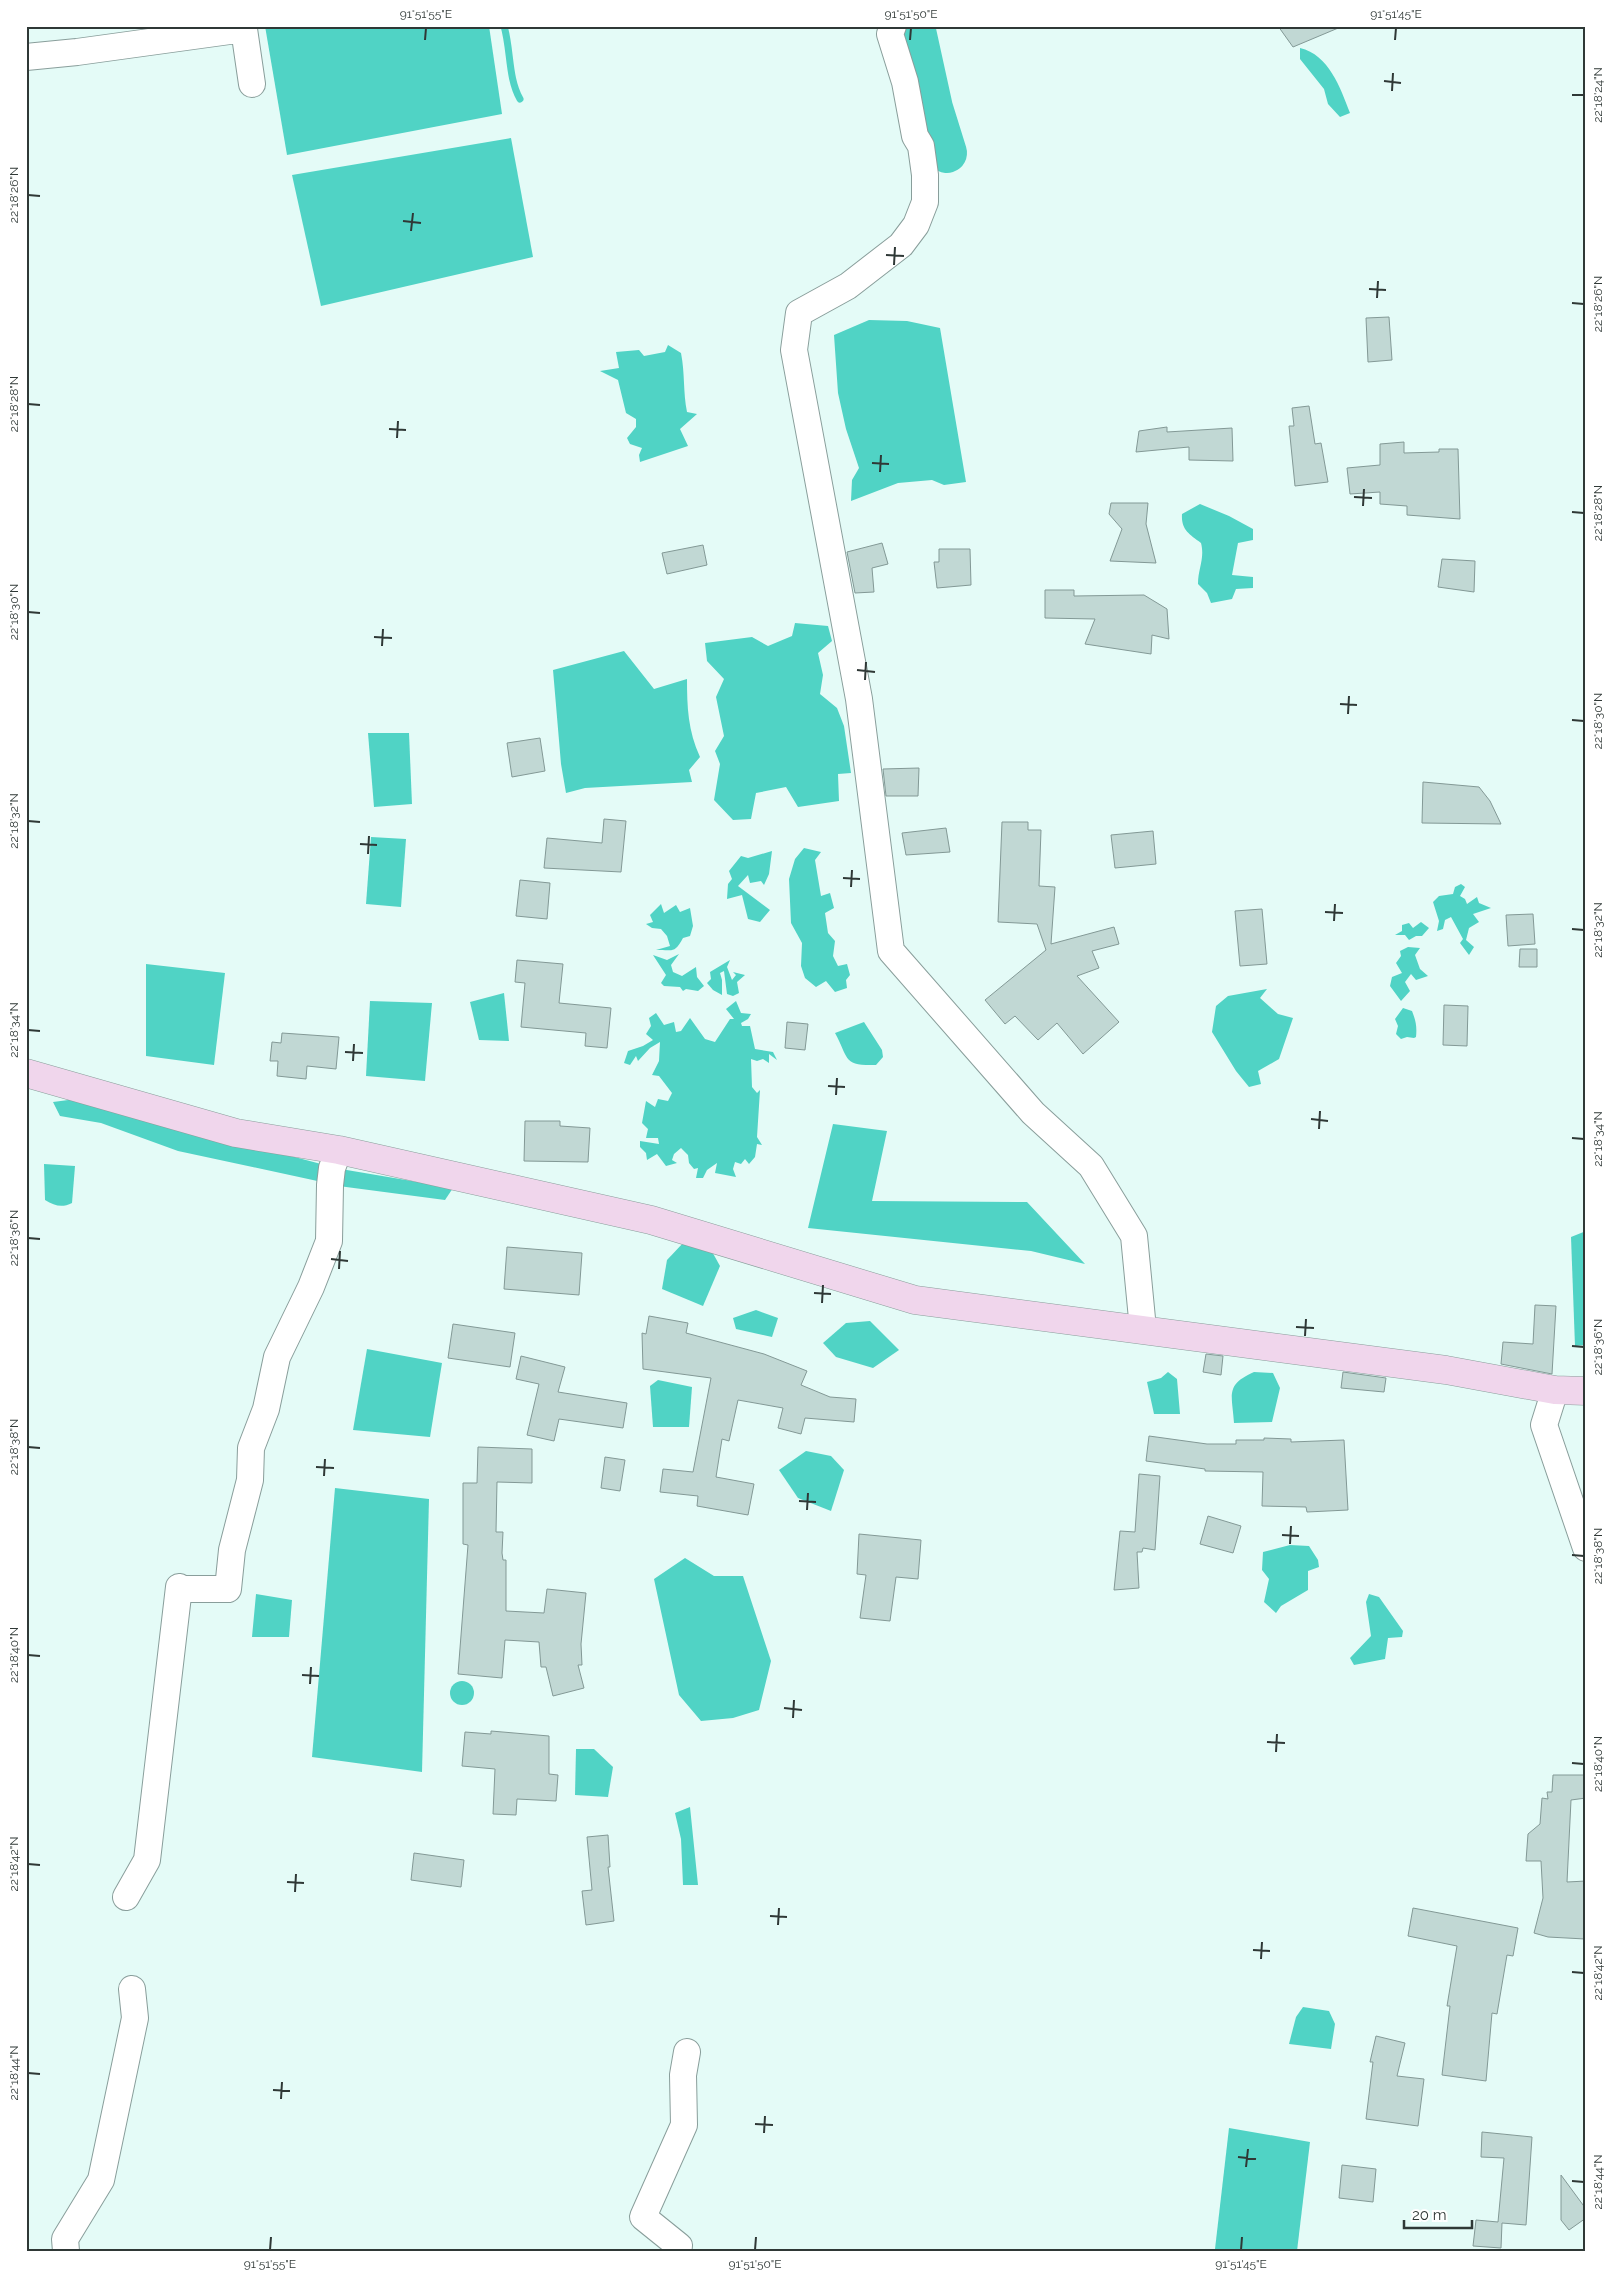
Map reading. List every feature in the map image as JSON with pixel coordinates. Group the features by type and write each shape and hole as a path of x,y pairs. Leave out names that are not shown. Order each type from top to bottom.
{"main road":[{"path":"26,1073 69,1083 236,1133 339,1150 651,1220 915,1300 1446,1370 1555,1390 1586,1391"}],"street":[{"path":"893,26 890,34 905,82 915,136 921,146 925,202 916,225 902,245 848,286 799,312 794,350 858,699 891,951 1033,1113 1091,1166 1134,1236 1143,1329"},
{"path":"26,57 77,52 244,29 252,84"},
{"path":"126,1897 147,1860 179,1587 180,1589 228,1590 232,1550 250,1480 251,1448 266,1409 277,1358 311,1287 329,1241 330,1185 332,1168 339,1150"},
{"path":"1555,1390 1544,1425 1586,1548"},
{"path":"66,2251 65,2239 101,2180 135,2018 132,1989"},
{"path":"678,2251 679,2246 643,2218 684,2125 683,2075 688,2052"}],"water":[{"path":"265,26 489,26 502,114 287,155"},
{"path":"1300,48 1319,57 1326,65 1342,93 1350,113 1340,117 1328,104 1324,89 1300,59"},
{"path":"511,138 533,257 321,306 292,175"},
{"path":"869,320 907,321 940,328 966,482 944,485 932,480 898,483 851,501 852,480 859,468 846,429 838,393 834,335"},
{"path":"668,345 681,353 687,412 697,414 680,429 688,446 640,462 639,455 642,448 630,444 627,438 636,427 636,419 626,413 618,380 600,371 619,368 616,352 639,350 644,356 665,352"},
{"path":"1200,504 1229,516 1253,529 1253,540 1238,543 1232,575 1253,577 1253,588 1236,589 1232,599 1211,603 1207,593 1198,584 1202,554 1201,543 1184,528 1182,514"},
{"path":"795,623 828,626 832,641 818,653 823,675 820,694 837,708 844,726 851,773 838,774 839,801 798,807 786,787 756,793 751,819 733,820 714,800 720,764 715,751 724,736 716,697 724,679 707,661 705,643 752,637 768,646 792,636"},
{"path":"624,651 654,689 687,679 689,719 700,757 689,770 692,782 585,788 566,793 561,764 553,670"},
{"path":"368,733 409,733 412,804 374,807"},
{"path":"371,837 406,839 401,907 366,904"},
{"path":"804,848 821,852 815,860 821,896 830,893 834,908 825,913 828,933 835,941 833,956 838,966 847,964 850,975 846,980 847,988 835,992 826,981 816,987 805,978 801,966 802,943 791,923 789,879 795,859"},
{"path":"772,851 769,874 764,885 761,881 750,883 748,875 738,886 770,910 760,922 748,919 742,895 727,899 728,884 732,879 729,871 741,856 748,858"},
{"path":"1461,884 1465,887 1460,896 1465,899 1467,904 1477,897 1479,903 1491,908 1473,914 1479,922 1469,928 1466,940 1474,947 1469,955 1460,943 1463,939 1451,917 1445,920 1443,929 1437,931 1439,921 1433,902 1439,896 1453,894 1455,887"},
{"path":"661,904 664,913 676,905 680,912 690,908 693,926 690,936 683,938 677,947 672,950 656,950 670,946 667,936 661,929 652,928 646,924 653,922 650,915"},
{"path":"1421,922 1429,928 1422,936 1416,936 1409,940 1405,935 1395,935 1402,931 1402,925 1409,923 1413,928"},
{"path":"1408,947 1420,948 1415,955 1420,969 1428,976 1416,980 1411,974 1405,982 1410,991 1401,1001 1390,986 1392,977 1402,973 1396,963 1401,956 1400,951"},
{"path":"679,954 671,965 673,972 682,976 696,967 697,977 704,986 698,991 686,989 683,991 680,987 664,986 661,983 666,975 653,955 667,960"},
{"path":"730,960 727,967 732,980 736,975 733,972 745,975 737,982 739,993 733,996 727,994 724,971 720,973 722,995 713,990 707,983 711,979 710,972"},
{"path":"146,964 225,973 214,1065 146,1056"},
{"path":"1267,989 1260,998 1278,1014 1293,1018 1279,1059 1258,1071 1261,1084 1249,1087 1236,1071 1212,1032 1216,1006 1228,996"},
{"path":"504,993 509,1041 479,1040 470,1002"},
{"path":"370,1001 432,1003 425,1081 366,1076"},
{"path":"736,1001 741,1013 751,1014 748,1019 741,1023 742,1026 750,1026 755,1049 773,1052 777,1060 769,1054 769,1063 763,1059 757,1061 751,1059 752,1087 757,1093 760,1090 757,1137 762,1145 757,1144 755,1157 749,1164 745,1159 741,1164 735,1162 733,1169 736,1177 715,1173 717,1163 707,1170 703,1178 696,1178 698,1168 694,1169 689,1163 688,1155 681,1148 674,1154 672,1160 677,1163 666,1166 657,1154 647,1160 646,1153 640,1147 640,1141 659,1144 658,1138 646,1138 648,1129 642,1123 646,1101 655,1107 658,1099 668,1101 672,1093 659,1076 652,1075 659,1061 660,1042 650,1048 638,1061 636,1056 630,1065 624,1063 628,1051 653,1040 646,1034 651,1026 649,1018 656,1013 664,1025 674,1022 676,1032 681,1031 690,1018 705,1039 715,1042 730,1019 734,1019 726,1009"},
{"path":"1403,1008 1412,1011 1416,1024 1416,1037 1414,1038 1407,1037 1401,1039 1396,1034 1398,1026 1395,1019"},
{"path":"864,1022 882,1050 883,1057 876,1065 857,1064 848,1059 835,1033"},
{"path":"76,1099 321,1164 322,1182 178,1151 101,1123 60,1116 53,1102"},
{"path":"833,1124 887,1131 872,1201 1027,1202 1085,1264 1031,1251 808,1228"},
{"path":"44,1164 75,1166 72,1203 58,1206 45,1200"},
{"path":"335,1168 453,1188 445,1200 331,1185"},
{"path":"1586,1231 1586,1345 1575,1346 1571,1237"},
{"path":"684,1242 710,1248 720,1266 703,1306 662,1289 667,1260"},
{"path":"756,1310 778,1318 772,1337 736,1329 733,1318"},
{"path":"870,1321 899,1350 873,1368 836,1357 823,1343 846,1323"},
{"path":"367,1349 442,1363 430,1437 353,1430"},
{"path":"1168,1372 1177,1379 1180,1414 1154,1414 1147,1382 1161,1378"},
{"path":"1254,1372 1273,1373 1280,1388 1272,1422 1234,1423 1232,1392 1234,1386 1238,1381"},
{"path":"658,1380 692,1387 689,1427 653,1427 650,1386"},
{"path":"806,1451 831,1456 844,1470 831,1511 798,1498 779,1470"},
{"path":"335,1488 429,1499 422,1772 312,1757"},
{"path":"1290,1545 1309,1546 1318,1560 1319,1567 1308,1571 1308,1590 1281,1606 1276,1613 1264,1602 1269,1579 1262,1570 1263,1552"},
{"path":"685,1558 714,1576 743,1576 771,1661 759,1710 733,1718 701,1721 679,1695 654,1579"},
{"path":"256,1594 292,1600 289,1637 252,1637"},
{"path":"1369,1594 1379,1597 1403,1631 1402,1637 1388,1638 1385,1659 1354,1665 1350,1658 1371,1636 1366,1602"},
{"path":"462,1681 471,1684 474,1693 471,1702 462,1705 453,1702 450,1693 453,1684"},
{"path":"576,1749 594,1749 613,1767 608,1797 575,1795"},
{"path":"690,1807 698,1885 683,1885 681,1839 675,1813"},
{"path":"1303,2007 1329,2011 1335,2024 1331,2049 1289,2044 1296,2017"},
{"path":"1229,2128 1310,2142 1297,2251 1215,2249"}],"building":[{"path":"1278,26 1343,26 1293,47"},
{"path":"1389,317 1392,360 1368,362 1366,318"},
{"path":"1309,406 1315,444 1321,443 1328,482 1295,486 1289,426 1294,426 1292,408"},
{"path":"1167,427 1167,432 1232,428 1233,461 1189,460 1189,447 1136,452 1139,431"},
{"path":"1404,442 1404,453 1439,452 1439,449 1458,449 1460,519 1407,515 1407,506 1380,504 1380,492 1350,494 1347,468 1380,465 1380,444"},
{"path":"1111,503 1148,503 1146,524 1156,563 1110,561 1122,529 1109,514"},
{"path":"882,543 888,564 872,568 874,592 855,593 847,552"},
{"path":"703,545 707,565 667,574 662,553"},
{"path":"939,549 970,549 971,585 937,588 934,562 939,562"},
{"path":"1442,559 1475,561 1474,592 1438,587"},
{"path":"1045,590 1074,590 1074,596 1144,595 1167,609 1169,639 1152,635 1151,654 1085,644 1095,619 1045,618"},
{"path":"540,738 545,771 512,777 507,743"},
{"path":"919,768 918,796 886,796 883,769"},
{"path":"1423,782 1479,787 1490,801 1501,824 1422,823"},
{"path":"604,819 626,821 621,872 544,868 547,838 602,843"},
{"path":"1002,822 1028,822 1028,830 1041,830 1039,886 1055,887 1051,944 1114,927 1119,944 1092,951 1099,968 1077,976 1119,1022 1083,1054 1057,1023 1038,1040 1015,1016 1005,1024 985,1000 1046,950 1037,924 998,922"},
{"path":"946,828 950,852 906,855 902,833"},
{"path":"1153,831 1156,864 1115,868 1111,835"},
{"path":"520,880 550,883 547,919 516,916"},
{"path":"1262,909 1267,964 1240,966 1235,911"},
{"path":"1533,914 1535,944 1508,946 1506,915"},
{"path":"1520,949 1537,949 1537,967 1519,967"},
{"path":"517,960 563,964 559,1003 611,1008 607,1048 585,1046 586,1033 521,1027 525,983 515,982"},
{"path":"1444,1005 1468,1006 1467,1046 1443,1045"},
{"path":"787,1022 808,1024 805,1050 785,1048"},
{"path":"282,1033 339,1037 336,1069 307,1066 306,1079 277,1076 278,1061 270,1061 272,1042 281,1043"},
{"path":"525,1121 560,1121 560,1126 590,1128 588,1162 524,1161"},
{"path":"507,1247 582,1253 579,1295 504,1289"},
{"path":"1535,1305 1556,1306 1552,1374 1501,1364 1503,1342 1533,1344"},
{"path":"649,1316 688,1323 686,1333 764,1354 807,1371 801,1385 830,1397 856,1399 854,1422 805,1418 801,1434 778,1428 783,1408 738,1400 729,1441 722,1439 716,1477 754,1484 748,1515 697,1506 698,1496 660,1492 663,1469 693,1472 711,1378 643,1369 642,1333 646,1334"},
{"path":"453,1324 515,1333 510,1367 448,1358"},
{"path":"1206,1354 1223,1356 1221,1375 1203,1372"},
{"path":"521,1356 565,1367 558,1392 627,1403 623,1428 559,1419 554,1441 527,1435 539,1384 516,1379"},
{"path":"1343,1372 1386,1378 1384,1392 1341,1388"},
{"path":"1149,1436 1207,1444 1236,1444 1236,1440 1264,1440 1264,1438 1291,1439 1291,1442 1344,1440 1348,1510 1307,1512 1306,1507 1262,1506 1263,1472 1205,1471 1205,1469 1146,1461"},
{"path":"478,1447 532,1449 532,1483 497,1482 496,1532 503,1532 502,1553 503,1560 506,1560 506,1611 544,1613 547,1589 586,1593 581,1644 582,1665 578,1665 584,1688 553,1696 546,1667 541,1667 539,1642 505,1640 502,1678 458,1674 468,1545 463,1544 463,1483 477,1483"},
{"path":"605,1457 625,1460 620,1491 601,1488"},
{"path":"1139,1474 1160,1476 1155,1550 1143,1548 1142,1552 1137,1552 1139,1588 1114,1590 1120,1531 1135,1532"},
{"path":"1208,1516 1241,1526 1233,1553 1200,1544"},
{"path":"859,1534 921,1540 918,1579 896,1577 890,1621 860,1618 866,1575 857,1574"},
{"path":"491,1731 549,1736 549,1774 558,1775 556,1801 517,1799 516,1815 493,1814 495,1769 462,1766 465,1732 491,1734"},
{"path":"1553,1775 1586,1775 1586,1798 1571,1800 1567,1882 1586,1881 1585,1939 1548,1937 1534,1933 1543,1898 1541,1861 1526,1861 1528,1834 1540,1824 1542,1798 1548,1799 1547,1792 1552,1792"},
{"path":"608,1835 610,1867 608,1867 614,1921 586,1925 582,1891 592,1890 587,1837"},
{"path":"414,1853 464,1860 461,1887 411,1880"},
{"path":"1413,1908 1518,1928 1513,1956 1507,1955 1497,2014 1492,2013 1486,2081 1442,2075 1450,2006 1447,2006 1457,1946 1408,1936"},
{"path":"1376,2036 1405,2043 1397,2076 1424,2079 1418,2126 1366,2119 1373,2062 1370,2062"},
{"path":"1482,2132 1532,2137 1526,2225 1502,2223 1501,2248 1473,2246 1476,2220 1498,2222 1504,2158 1481,2157"},
{"path":"1342,2165 1376,2169 1373,2202 1339,2198"},
{"path":"1561,2175 1586,2209 1586,2218 1569,2230 1561,2220"}],"waterway":[{"path":"504,26 513,82 520,99"},
{"path":"915,26 933,108 947,153"}]}
